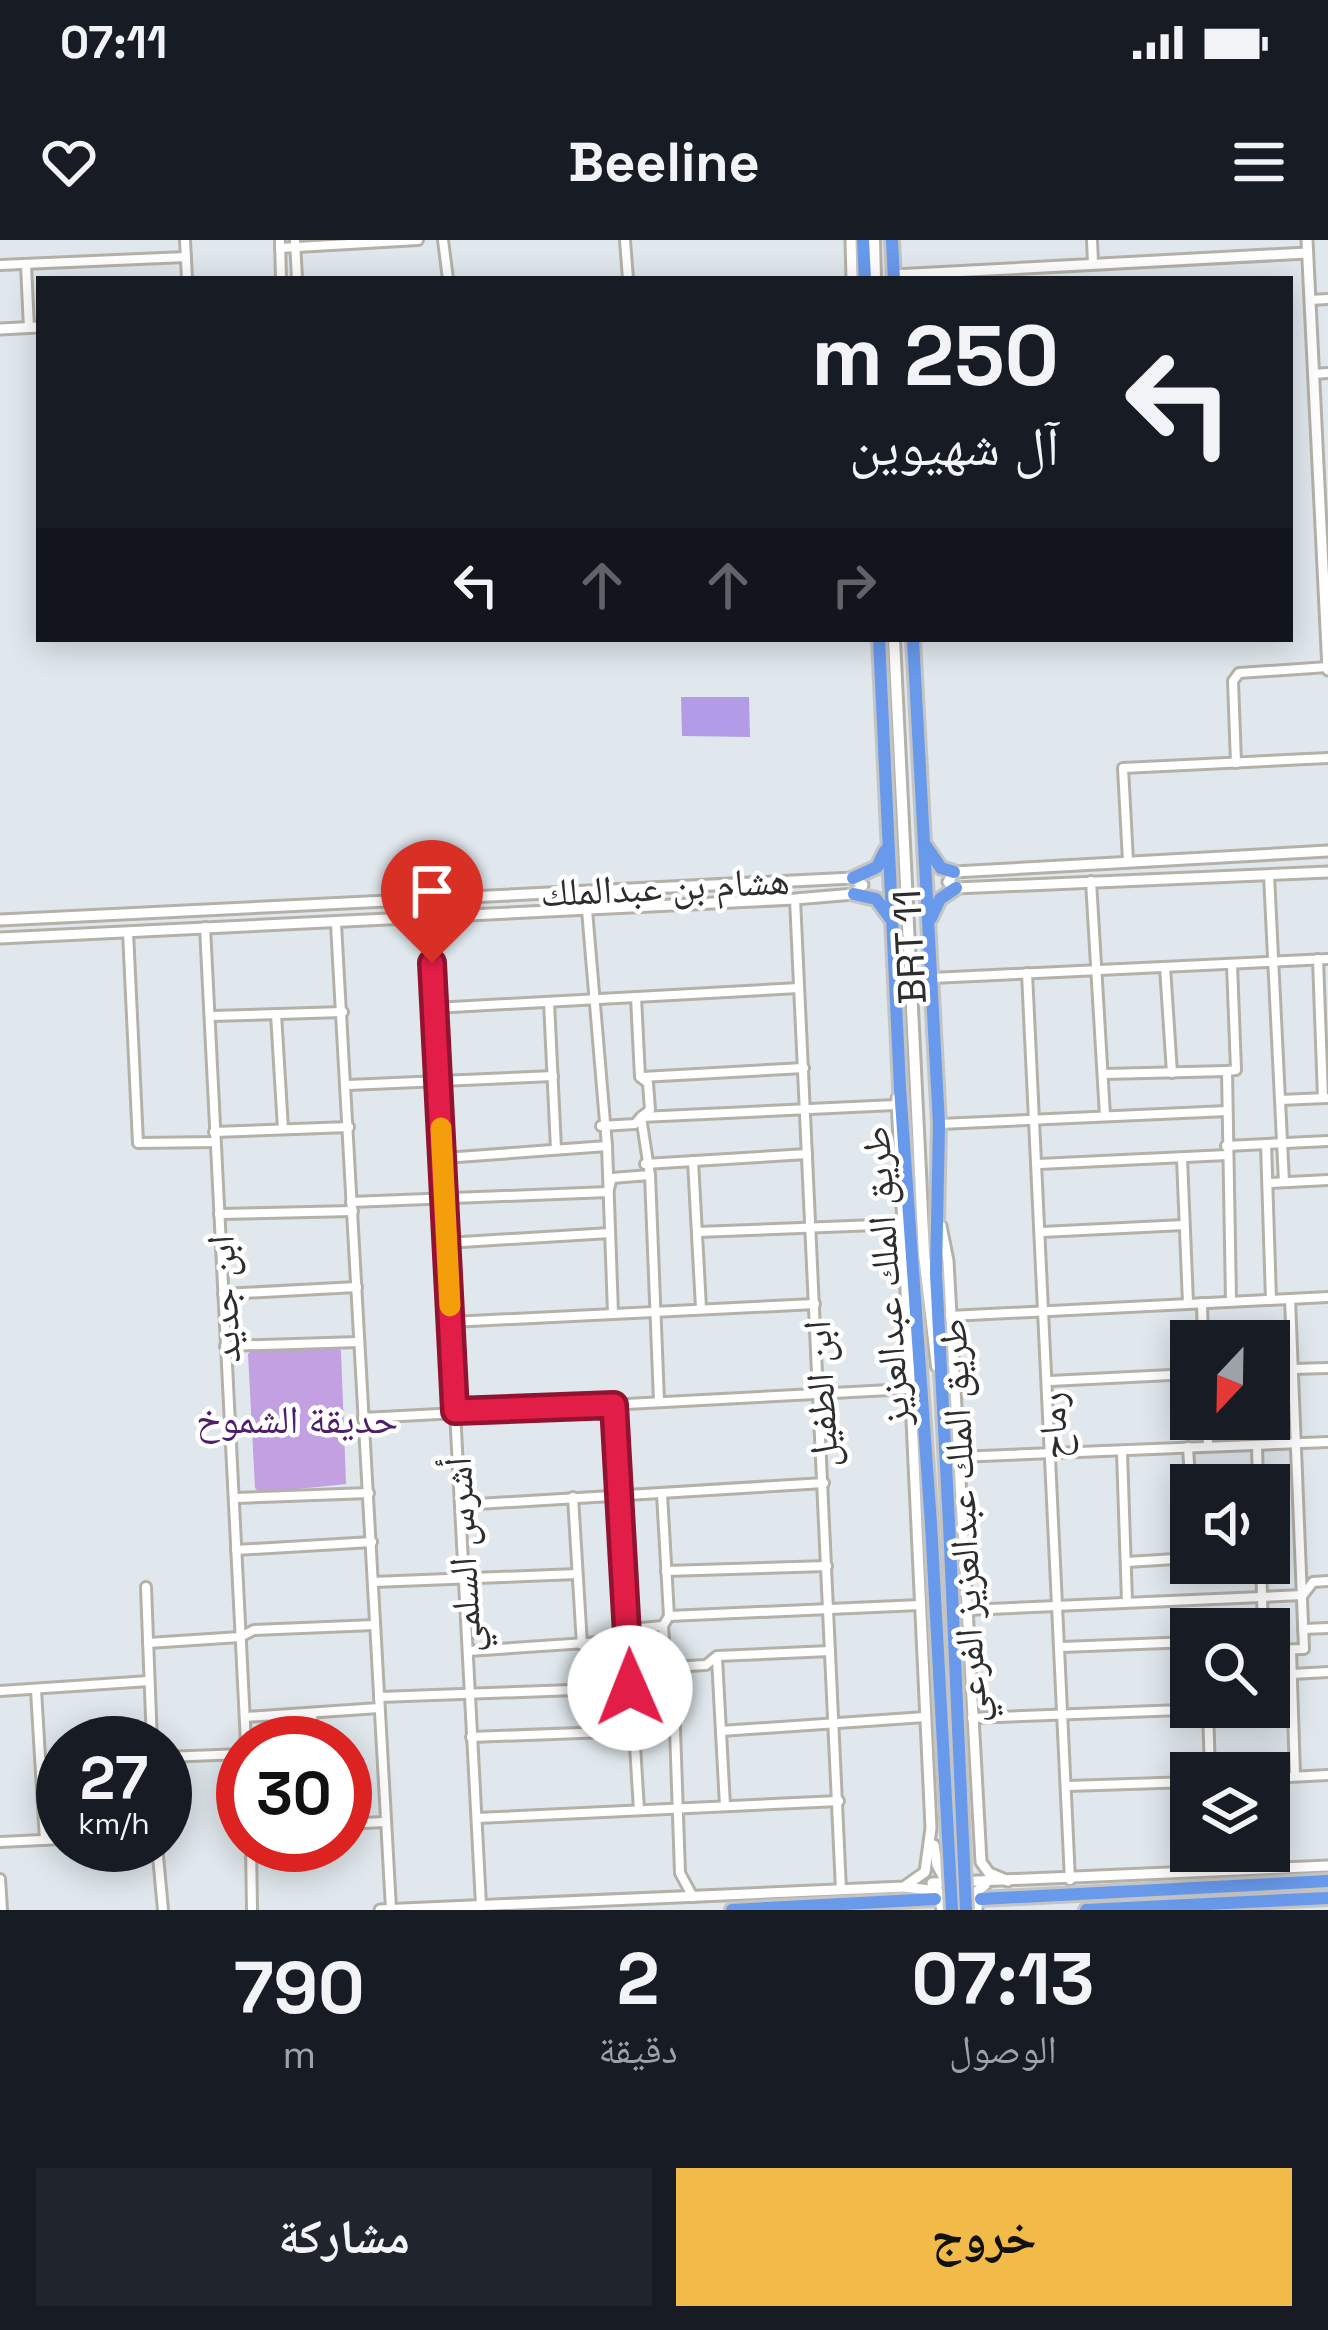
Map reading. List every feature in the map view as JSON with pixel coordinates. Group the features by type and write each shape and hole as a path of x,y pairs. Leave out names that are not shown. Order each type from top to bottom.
{"main road":[{"path":"863,240 865,276"},
{"path":"874,240 875,276"},
{"path":"892,240 894,276"},
{"name":"طريق الملك عبدالعزيز","path":"879,642 900,1088 958,1909"},
{"name":"BRT 11","path":"894,642 924,1254 925,1318 919,1335"},
{"name":"طريق الملك عبدالعزيز","path":"913,642 939,1124 940,1376 949,1523 958,1909"},
{"path":"922,841 941,868 954,872"},
{"path":"853,878 877,867 887,844"},
{"path":"928,925 940,899 956,888"},
{"path":"854,894 880,902 892,925"},
{"name":"BRT 11","path":"924,1254 940,1376"},
{"path":"979,1904 1328,1881"},
{"path":"1086,1910 1328,1898"},
{"path":"732,1910 939,1904"}],"street":[{"path":"185,240 187,276"},
{"path":"281,276 280,244 418,240"},
{"path":"443,240 448,276"},
{"path":"625,240 628,276"},
{"path":"851,240 852,276"},
{"path":"1092,240 1093,263"},
{"path":"1235,763 1233,681 1239,673 1328,668 1306,240"},
{"path":"295,244 297,276"},
{"path":"908,276 1307,253"},
{"path":"0,266 186,257"},
{"path":"0,329 34,327 26,265"},
{"path":"1310,300 1328,299"},
{"path":"1313,374 1328,374"},
{"path":"1128,861 1123,768 1328,758"},
{"path":"1328,851 954,872 948,882 956,888 1328,872"},
{"path":"1269,875 1284,1182"},
{"path":"853,878 863,885 854,894"},
{"name":"هشام بن عبدالملك","path":"0,920 853,878"},
{"path":"1091,881 1105,1116"},
{"name":"هشام بن عبدالملك","path":"0,938 854,894"},
{"name":"ابن الطفيل","path":"795,899 841,1890"},
{"path":"344,902 343,1012 352,1206 391,1909"},
{"path":"209,927 211,909"},
{"path":"587,910 601,1126 607,1146 613,1313"},
{"path":"69,917 70,934"},
{"name":"أشرس السلمي","path":"429,917 481,1905"},
{"name":"ابن جديد","path":"209,927 214,1137 246,1716"},
{"path":"128,932 138,1143 349,1127"},
{"path":"932,978 1323,959 1326,1098 1280,1100"},
{"path":"1104,1074 1236,1070 1232,964"},
{"path":"1165,967 1172,1072"},
{"name":"رماح","path":"1027,973 1066,1715 1070,1880"},
{"path":"434,1008 799,988"},
{"path":"636,997 640,1077"},
{"path":"549,1002 556,1149"},
{"path":"211,1016 343,1012"},
{"path":"277,1014 283,1129"},
{"path":"640,1077 804,1068"},
{"path":"1227,1071 1231,1301"},
{"path":"348,1085 553,1076"},
{"path":"601,1126 635,1124 650,1110 649,1083 640,1077"},
{"name":"طريق الملك عبدالعزيز الفرعي","path":"900,1088 895,1105 932,1828 920,1879 904,1887"},
{"path":"641,1118 895,1105"},
{"path":"939,1124 1227,1111"},
{"path":"641,1118 650,1175 659,1401"},
{"path":"1039,1164 1182,1158 1266,1144 1328,1141"},
{"path":"1266,1144 1271,1300"},
{"path":"444,1158 607,1146"},
{"path":"645,1164 807,1154"},
{"path":"1182,1158 1188,1303"},
{"path":"693,1161 701,1308"},
{"path":"608,1192 612,1178 650,1175"},
{"path":"1268,1183 1328,1180"},
{"path":"219,1214 445,1197 608,1192"},
{"name":"طريق الملك عبدالعزيز الفرعي","path":"939,1220 950,1316 980,1822"},
{"path":"698,1232 902,1224"},
{"path":"1042,1232 1184,1225"},
{"path":"446,1244 610,1233"},
{"path":"223,1294 356,1287"},
{"path":"950,1316 1328,1297"},
{"path":"1290,1299 1304,1649 1291,1649 1295,1776"},
{"path":"1202,1303 1203,1320"},
{"path":"451,1322 815,1304"},
{"path":"225,1346 359,1342"},
{"path":"1292,1369 1328,1368"},
{"path":"1050,1381 1170,1375"},
{"path":"363,1418 909,1389"},
{"path":"614,1405 639,1810"},
{"path":"1208,1440 1208,1446"},
{"path":"956,1457 1328,1442"},
{"path":"1257,1445 1257,1464"},
{"path":"1188,1447 1189,1464"},
{"path":"1122,1452 1127,1602"},
{"path":"461,1505 824,1483"},
{"path":"235,1498 369,1493"},
{"path":"662,1494 669,1616 663,1626 666,1666 673,1672 680,1873 693,1897"},
{"path":"574,1497 582,1646"},
{"path":"236,1550 372,1542"},
{"path":"1127,1562 1170,1559"},
{"path":"666,1570 827,1566"},
{"path":"374,1582 578,1574"},
{"path":"968,1610 1303,1595 1313,1582 1328,1581"},
{"path":"1262,1584 1262,1608"},
{"path":"146,1588 151,1716"},
{"path":"669,1616 920,1605"},
{"path":"148,1643 240,1637 254,1630 374,1625"},
{"path":"468,1651 582,1646 588,1640 663,1626"},
{"path":"1303,1629 1328,1628"},
{"path":"1062,1648 1170,1643"},
{"path":"631,1669 706,1665 717,1656 830,1651"},
{"path":"717,1656 725,1806"},
{"path":"1292,1674 1328,1672"},
{"path":"0,1691 149,1681"},
{"path":"262,1716 469,1694 630,1688"},
{"path":"37,1690 38,1716"},
{"path":"972,1718 1170,1710"},
{"path":"721,1731 925,1717"},
{"path":"471,1737 633,1731"},
{"path":"1290,1776 1328,1775"},
{"path":"1068,1786 1170,1783"},
{"path":"477,1818 839,1801"},
{"path":"372,1823 384,1822"},
{"path":"958,1909 975,1883 980,1822"},
{"path":"932,1828 956,1849 975,1836 980,1822"},
{"path":"980,1822 981,1862 988,1873 1008,1881"},
{"path":"932,1828 937,1865 958,1909"},
{"path":"0,1843 36,1841"},
{"path":"1290,1868 1328,1866"},
{"path":"159,1872 163,1910"},
{"path":"251,1872 252,1910"},
{"path":"380,1910 1207,1872"},
{"path":"0,1879 2,1910"},
{"path":"979,1904 980,1886 1008,1881"},
{"path":"932,1882 958,1909"},
{"path":"904,1887 938,1891 939,1904"}],"green space":[{"name":"حديقة الشموخ","path":"336,1346 341,1351 346,1484 260,1493 255,1488 248,1354 253,1349"}],"shaded area":[{"path":"681,697 749,697 750,737 682,736"}],"slow traffic":[{"path":"441,1128 450,1306"}],"route":[{"path":"432,963 455,1411 614,1405 630,1688"}]}
